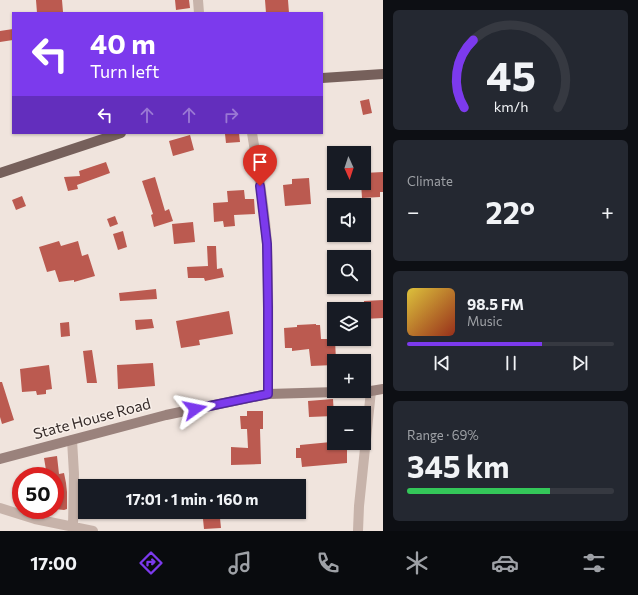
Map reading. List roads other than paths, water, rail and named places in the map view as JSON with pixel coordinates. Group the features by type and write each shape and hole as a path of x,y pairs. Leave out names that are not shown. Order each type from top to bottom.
{"main road":[{"path":"323,78 383,74"},
{"path":"0,173 118,134"},
{"name":"State House Road","path":"371,391 383,389"},
{"name":"State House Road","path":"0,459 166,415 268,394 327,392"}],"street":[{"path":"198,0 199,12"},
{"path":"252,134 267,244 268,394"},
{"path":"358,531 359,506 370,398"},
{"path":"72,440 74,492 73,527"},
{"path":"0,508 35,519 93,531"}]}
